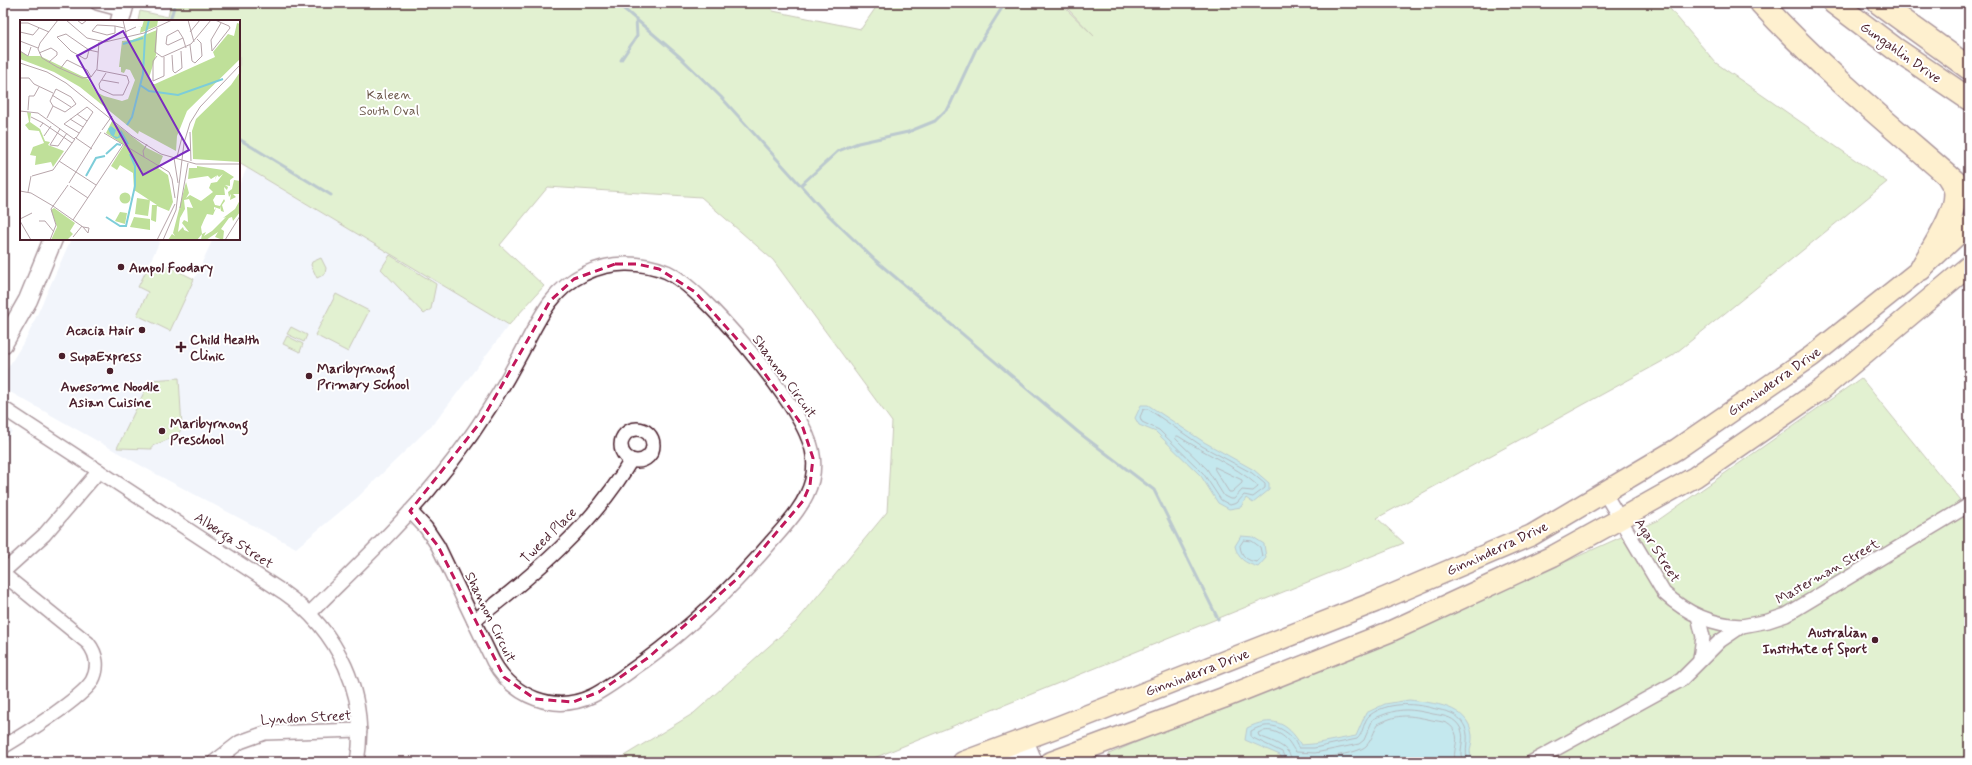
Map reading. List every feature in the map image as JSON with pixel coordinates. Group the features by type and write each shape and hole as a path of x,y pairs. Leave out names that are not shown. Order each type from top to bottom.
{"highway":[{"path":"1761,3 1793,38 1830,73 1969,194"},
{"name":"Gungahlin Drive","path":"1834,3 1888,43 1969,99"},
{"name":"Gungahlin Drive","path":"1879,3 1969,68"},
{"path":"1921,269 1945,229 1954,202 1955,189 1948,176"}],"main road":[{"name":"Ginninderra Drive","path":"963,762 1017,749 1375,602 1532,535 1677,449 1812,356 1921,269 1969,224"},
{"path":"1051,762 1222,698 1389,632 1553,556 1620,520 1695,477 1822,389 1969,266"},
{"path":"1078,762 1093,746"}],"street":[{"path":"97,3 123,11"},
{"path":"3,344 28,300 53,240"},
{"name":"Shannon Circuit","path":"310,613 410,511 448,467 482,420 512,371 550,301 574,279 604,266 626,264 648,266 669,273 687,285 715,312 748,350 770,378 802,425 810,441 813,467 809,489 798,509 755,561 696,619 649,657 599,692 582,700 563,703 544,702 526,695 510,684 498,670 438,546 426,528 410,511"},
{"name":"Alberga Street","path":"3,408 283,592 310,613 328,635 343,660 355,694 360,730 357,762"},
{"name":"Tweed Place","path":"474,621 521,583 565,542 605,498 631,460"},
{"path":"3,747 38,724 84,689 94,677 96,666 93,652 88,643 3,573 48,530 99,471"},
{"name":"Agar Street","path":"1604,492 1664,593 1678,606 1698,616 1723,626 1742,626"},
{"name":"Masterman Street","path":"1532,762 1680,680 1720,641 1742,626 1786,615 1969,505"},
{"path":"1698,616 1703,637 1700,659"},
{"name":"Lyndon Street","path":"214,762 240,742 265,733 360,730"},
{"path":"1017,749 1033,762"}],"highlighted area":[{"path":"615,264 637,264 659,269 695,292 752,356 802,425 813,458 810,485 803,501 739,577 649,657 599,692 573,702 535,699 504,677 438,546 410,511 482,420 550,301 574,279"}],"shaded area":[{"name":"Maribyrnong Primary School","path":"247,168 509,325 436,421 358,497 296,548 156,474 3,388 3,376 28,335 71,240 161,240 138,287 148,292 137,315 170,331 213,240 240,240 240,183"},
{"path":"3,425 12,431 3,446"}],"green space":[{"name":"Kaleen South Oval","path":"171,3 768,3 773,11 861,29 879,3 1060,3 1094,36 1062,3 1665,3 1716,63 1887,182 1672,356 1377,518 1404,543 864,762 614,762 694,713 796,622 887,512 892,422 773,260 701,197 548,187 500,245 544,286 509,325 240,164 240,20 138,20 140,11 168,17"},
{"path":"390,255 436,284 431,309 424,314 381,269"},
{"path":"321,258 326,268 325,274 317,278 311,265 312,262"},
{"path":"150,263 159,268 166,265 194,279 170,331 137,315 148,292 138,287"},
{"path":"336,294 369,311 348,352 315,335"},
{"path":"291,327 307,335 304,342 287,334"},
{"path":"287,336 303,344 300,352 283,344"},
{"name":"Maribyrnong Preschool","path":"179,378 182,428 177,436 152,446 152,449 117,448 150,380"},
{"path":"1861,378 1969,511 1969,762 1106,762 1110,760 1109,754 1239,698 1384,643 1657,521"}],"water":[{"path":"1141,405 1148,405 1204,442 1254,470 1269,483 1269,490 1253,503 1246,498 1241,507 1229,509 1218,503 1201,476 1156,432 1139,425 1135,418"},
{"path":"1241,536 1253,537 1264,544 1266,558 1258,567 1249,564 1238,554 1235,546"},
{"path":"1409,700 1448,707 1464,717 1469,725 1472,735 1470,754 1474,762 1284,762 1280,755 1245,740 1247,728 1264,722 1278,723 1284,726 1296,737 1301,745 1356,736 1366,713 1385,704"}],"waterway":[{"path":"170,20 175,3"},
{"path":"617,3 680,57 721,97 822,209 875,260 1078,432 1154,490 1218,619"},
{"path":"801,185 838,151 858,143 908,132 935,121 949,107 976,49 1005,3"},
{"path":"621,60 637,36 636,19"},
{"path":"240,140 331,195"}],"place":[{"name":"Ampol Foodary","path":"121,267"},
{"name":"Acacia Hair","path":"142,330"},
{"name":"Child Health Clinic","path":"181,347"},
{"name":"SupaExpress","path":"62,356"},
{"name":"Awesome Noodle Asian Cuisine","path":"110,371"},
{"name":"Maribyrnong Primary School","path":"309,376"},
{"name":"Maribyrnong Preschool","path":"162,431"},
{"name":"Australian Institute of Sport","path":"1875,640"}]}
